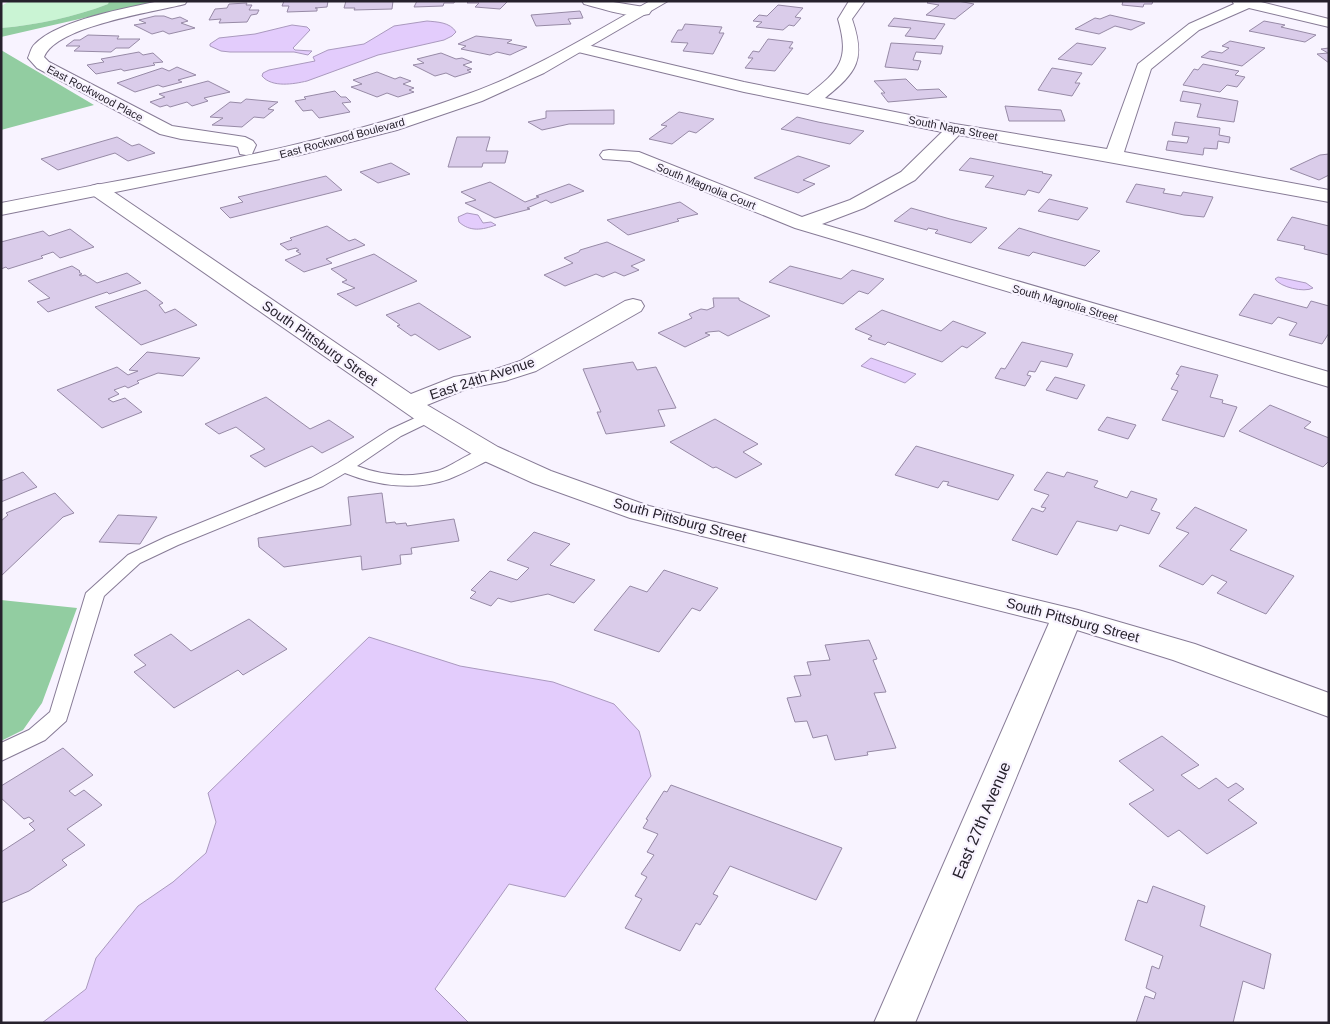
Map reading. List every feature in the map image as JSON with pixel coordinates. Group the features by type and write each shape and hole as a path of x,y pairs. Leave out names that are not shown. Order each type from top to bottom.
{"street":[{"name":"East Rockwood Place","path":"180,1 69,30 42,44 37,49 36,58 43,65 152,124 181,134 226,141 226,144 251,155"},
{"path":"589,1 621,9 637,10"},
{"name":"East Rockwood Boulevard","path":"1,209 98,190 251,155 300,150 392,126 476,97 538,70 579,48 637,10 661,1"},
{"path":"812,100 837,80 852,60 853,46 845,19 858,1"},
{"path":"1114,156 1144,67 1194,28 1243,2 1329,23"},
{"name":"South Napa Street","path":"579,48 744,87 955,129 1329,196"},
{"path":"802,224 857,204 908,176 955,129"},
{"name":"South Magnolia Court","path":"608,155 633,156 802,224"},
{"name":"South Pittsburg Street","path":"98,190 418,411 489,453 542,478 640,512 1067,617 1184,652 1329,705"},
{"name":"South Magnolia Street","path":"802,224 1329,380"},
{"name":"East 24th Avenue","path":"418,411 463,382 497,376 528,366 633,306"},
{"name":"East 27th Avenue","path":"894,1023 1067,617"}],"lane":[{"path":"1,753 37,735 59,716 95,593 112,576 134,559 172,541 317,482 344,467 395,433 418,411"},
{"path":"344,467 370,477 407,481 443,475 489,453"}],"green space":[{"path":"10,1 109,1 108,4 69,17 42,23 1,28 1,6"},
{"path":"109,1 158,1 1,37 1,28 42,23 69,17 108,4"},
{"path":"1,50 94,105 1,130"},
{"path":"1,600 77,608 42,703 23,730 1,741"}],"shaded area":[{"path":"427,21 447,24 456,32 444,40 378,55 307,81 277,84 266,80 262,76 263,73 269,70 315,61 313,57 328,50 364,44 394,26"},
{"path":"292,25 307,27 310,30 293,48 295,50 312,51 308,55 294,52 230,52 221,51 210,46 219,38 255,34"},
{"path":"467,213 478,215 483,223 491,222 496,225 481,229 467,227 459,222 458,217"},
{"path":"1278,277 1306,283 1313,288 1304,290 1287,287 1275,279"},
{"path":"871,358 916,374 905,383 861,366"},
{"path":"369,637 460,666 553,682 614,704 639,731 651,776 565,897 509,884 435,989 469,1023 42,1023 86,989 96,958 138,906 173,882 206,853 216,822 208,793"}],"building":[{"path":"284,1 328,1 327,7 315,8 317,8 317,11 287,12 289,6 282,6"},
{"path":"346,1 393,1 392,9 354,10 355,8 344,8"},
{"path":"417,1 455,1 454,3 444,3 443,6 414,7"},
{"path":"469,1 507,2 500,9 475,7 479,3 467,3"},
{"path":"929,1 958,1 974,4 955,19 926,15 939,5 927,3"},
{"path":"1123,1 1153,1 1152,4 1144,4 1143,7 1122,5"},
{"path":"247,3 246,5 252,5 249,10 259,10 257,14 251,15 247,22 219,23 221,19 209,20 215,9 227,8 229,4"},
{"path":"778,5 803,8 795,17 801,18 794,26 789,25 783,30 756,27 762,22 753,21 759,15 767,16"},
{"path":"580,11 583,18 568,19 571,24 536,26 531,15"},
{"path":"1110,15 1145,23 1131,30 1115,26 1099,34 1075,29 1095,18 1100,19"},
{"path":"164,16 172,19 180,17 188,21 181,23 195,28 169,34 163,31 152,34 134,25 146,23 139,20"},
{"path":"894,18 945,24 935,39 905,36 911,28 888,26"},
{"path":"1264,21 1285,25 1281,27 1316,35 1305,42 1249,31"},
{"path":"685,24 722,27 719,33 724,33 713,54 683,51 688,43 671,42 678,30 682,30"},
{"path":"88,35 119,36 117,39 140,39 129,48 116,48 111,52 74,51 80,46 66,46 74,40 80,40"},
{"path":"476,36 512,40 507,43 527,47 510,55 497,52 490,55 461,49 466,46 458,44"},
{"path":"768,39 793,42 789,48 793,48 775,71 745,68 753,58 748,58 753,51 759,52"},
{"path":"1230,41 1265,48 1242,66 1201,57 1210,51 1222,53 1229,48 1222,46"},
{"path":"891,43 943,46 941,54 916,52 913,60 921,61 918,70 885,67"},
{"path":"1077,43 1106,48 1092,65 1058,59"},
{"path":"1329,48 1329,63 1317,54 1328,53 1321,49"},
{"path":"139,52 143,55 153,53 163,62 124,71 121,69 96,74 87,65 104,62 101,59"},
{"path":"441,53 456,59 462,58 472,62 463,65 472,69 467,70 471,72 455,77 446,73 435,76 413,65 424,63 417,59"},
{"path":"1203,64 1239,71 1235,75 1245,77 1237,87 1227,85 1220,92 1183,85 1194,69 1198,70"},
{"path":"177,67 196,75 178,80 182,82 163,87 158,85 135,92 117,83 162,68 169,71"},
{"path":"1052,68 1082,73 1075,83 1080,83 1072,96 1038,90"},
{"path":"377,72 395,79 400,77 411,81 403,84 414,88 409,90 414,92 398,97 387,93 377,97 351,87 362,84 353,80"},
{"path":"906,79 917,90 939,89 947,97 888,102 881,93 885,93 874,81"},
{"path":"208,81 230,92 204,98 208,101 192,106 187,102 170,107 167,105 160,107 150,102 165,97 159,94"},
{"path":"335,91 341,97 346,97 351,102 342,103 350,112 319,118 312,110 303,111 295,101 306,99 304,97"},
{"path":"1183,91 1238,101 1234,122 1197,117 1201,104 1180,101"},
{"path":"246,99 278,102 268,109 274,110 264,118 254,117 242,127 212,125 223,118 210,117 230,102 241,103"},
{"path":"1005,106 1061,110 1065,121 1009,121"},
{"path":"614,110 614,124 569,124 542,130 528,122 546,118 546,111"},
{"path":"679,112 714,119 696,133 689,131 672,144 649,139 667,126 661,125"},
{"path":"797,117 864,131 850,144 781,129"},
{"path":"1175,122 1220,128 1219,135 1230,137 1229,143 1218,141 1217,149 1204,148 1203,155 1166,150 1168,141 1187,143 1189,137 1172,135"},
{"path":"117,137 132,146 139,144 155,153 128,161 115,153 58,170 41,159"},
{"path":"457,137 490,137 486,151 508,151 505,163 483,163 482,167 448,167"},
{"path":"1329,154 1329,175 1319,180 1290,169 1320,155"},
{"path":"798,156 830,166 803,180 815,184 798,193 754,178"},
{"path":"970,158 1052,175 1039,193 1028,190 1025,195 985,187 994,176 959,170"},
{"path":"391,163 410,174 378,183 360,172"},
{"path":"326,176 342,190 230,218 220,208 243,202 238,197"},
{"path":"490,182 525,202 569,184 584,191 551,203 546,200 527,208 530,209 495,218 465,203 476,200 461,192"},
{"path":"1136,184 1165,189 1163,193 1181,196 1183,192 1213,197 1204,217 1184,215 1126,202"},
{"path":"1049,199 1088,208 1078,220 1038,211"},
{"path":"680,202 698,214 628,235 607,220"},
{"path":"911,208 987,228 971,243 935,233 938,230 928,228 927,230 894,221"},
{"path":"1292,217 1329,226 1329,255 1304,249 1305,246 1277,240"},
{"path":"327,226 349,241 355,239 365,245 326,259 332,263 304,272 285,260 301,254 296,251 299,250 296,248 288,250 280,244 292,240 290,238"},
{"path":"1019,228 1100,251 1085,266 1033,252 1029,256 998,248"},
{"path":"70,229 94,247 60,258 53,252 41,256 43,258 8,269 6,267 1,269 1,242 43,231 49,236"},
{"path":"607,242 645,260 631,266 639,270 624,276 615,272 603,277 596,274 565,286 544,275 573,263 564,258 580,250"},
{"path":"374,254 417,281 356,306 337,294 355,288 342,282 347,280 331,269"},
{"path":"72,266 80,271 82,274 79,275 85,275 97,283 127,273 141,283 109,294 107,292 48,312 37,302 50,298 28,281"},
{"path":"790,266 841,279 852,270 884,279 868,294 859,291 843,304 769,282"},
{"path":"146,290 163,303 159,305 165,313 175,309 197,325 141,345 95,307"},
{"path":"1254,294 1307,308 1311,301 1329,306 1329,333 1322,344 1289,335 1297,323 1278,317 1272,324 1239,315"},
{"path":"713,298 739,298 739,300 770,316 728,336 719,331 705,333 710,335 685,347 658,333 692,318 689,314 701,309 707,310 714,307"},
{"path":"419,303 471,337 439,350 415,334 411,336 386,315"},
{"path":"882,310 941,331 953,321 986,333 967,348 962,346 942,362 888,342 885,345 868,339 872,336 855,329"},
{"path":"1022,342 1073,354 1067,367 1041,361 1035,372 1029,371 1027,375 1031,376 1025,386 995,378 1001,368 1005,369"},
{"path":"147,352 200,358 183,376 158,373 137,381 139,383 128,388 125,386 114,390 119,394 108,399 113,402 125,398 142,412 102,428 57,390 117,367 128,375 138,371 129,370"},
{"path":"633,362 637,370 656,367 676,408 658,410 665,426 606,434 597,412 601,412 583,369"},
{"path":"1181,366 1218,375 1210,397 1223,400 1222,403 1237,407 1224,437 1162,420 1178,391 1171,389 1179,375 1176,374"},
{"path":"1055,377 1085,385 1077,399 1046,390"},
{"path":"266,397 310,429 329,420 354,437 322,453 312,446 265,467 250,456 265,449 236,427 219,434 205,424"},
{"path":"1270,405 1311,422 1304,428 1329,438 1329,461 1323,467 1239,431"},
{"path":"1107,417 1136,425 1128,439 1098,430"},
{"path":"715,419 758,444 743,452 762,464 736,478 716,467 713,468 670,442"},
{"path":"916,446 1014,475 998,500 947,485 949,482 943,481 938,488 895,475"},
{"path":"23,472 37,487 1,502 1,481"},
{"path":"1047,472 1064,477 1067,472 1098,481 1094,487 1127,498 1131,491 1157,499 1151,510 1160,513 1149,534 1120,525 1117,531 1077,521 1057,555 1012,540 1032,508 1043,512 1046,508 1041,507 1049,495 1034,490"},
{"path":"55,493 74,513 63,517 1,576 1,521 8,515 6,513"},
{"path":"382,493 386,523 406,523 407,526 454,519 459,541 411,548 412,554 400,555 401,564 362,570 361,556 284,567 259,547 258,538 351,525 348,497"},
{"path":"1195,507 1247,530 1230,550 1294,576 1266,614 1217,593 1227,582 1212,575 1203,585 1159,566 1189,533 1176,528"},
{"path":"118,515 157,517 140,544 99,542"},
{"path":"534,532 570,544 550,565 595,580 574,603 548,594 511,602 498,598 491,606 470,598 476,592 471,590 490,571 517,580 529,568 507,560"},
{"path":"664,570 718,588 700,611 692,608 659,652 594,630 630,586 647,592"},
{"path":"249,619 287,649 243,675 238,670 174,708 134,672 146,665 134,655 171,634 191,651"},
{"path":"869,640 877,659 873,660 886,692 874,693 896,748 867,752 868,755 835,760 827,735 813,738 807,721 795,722 787,698 801,696 794,676 811,675 807,662 830,660 825,645"},
{"path":"1162,736 1199,765 1181,775 1199,789 1216,778 1228,788 1236,783 1244,789 1228,800 1257,823 1207,854 1179,830 1168,837 1129,804 1154,790 1119,761"},
{"path":"63,748 93,775 69,791 75,796 84,790 102,805 67,829 85,845 62,860 67,865 29,891 1,903 1,852 35,830 29,824 34,821 29,817 24,819 1,798 1,786"},
{"path":"671,785 842,848 816,900 730,866 713,894 718,896 700,925 696,923 680,951 625,928 642,899 635,896 647,877 641,874 654,855 647,852 658,834 643,828 648,820 646,819 664,791 667,792"},
{"path":"1153,886 1205,906 1200,926 1271,954 1264,989 1243,981 1233,1023 1136,1023 1145,996 1154,999 1156,993 1146,988 1152,966 1159,969 1163,956 1125,940 1138,900 1147,903"}]}
